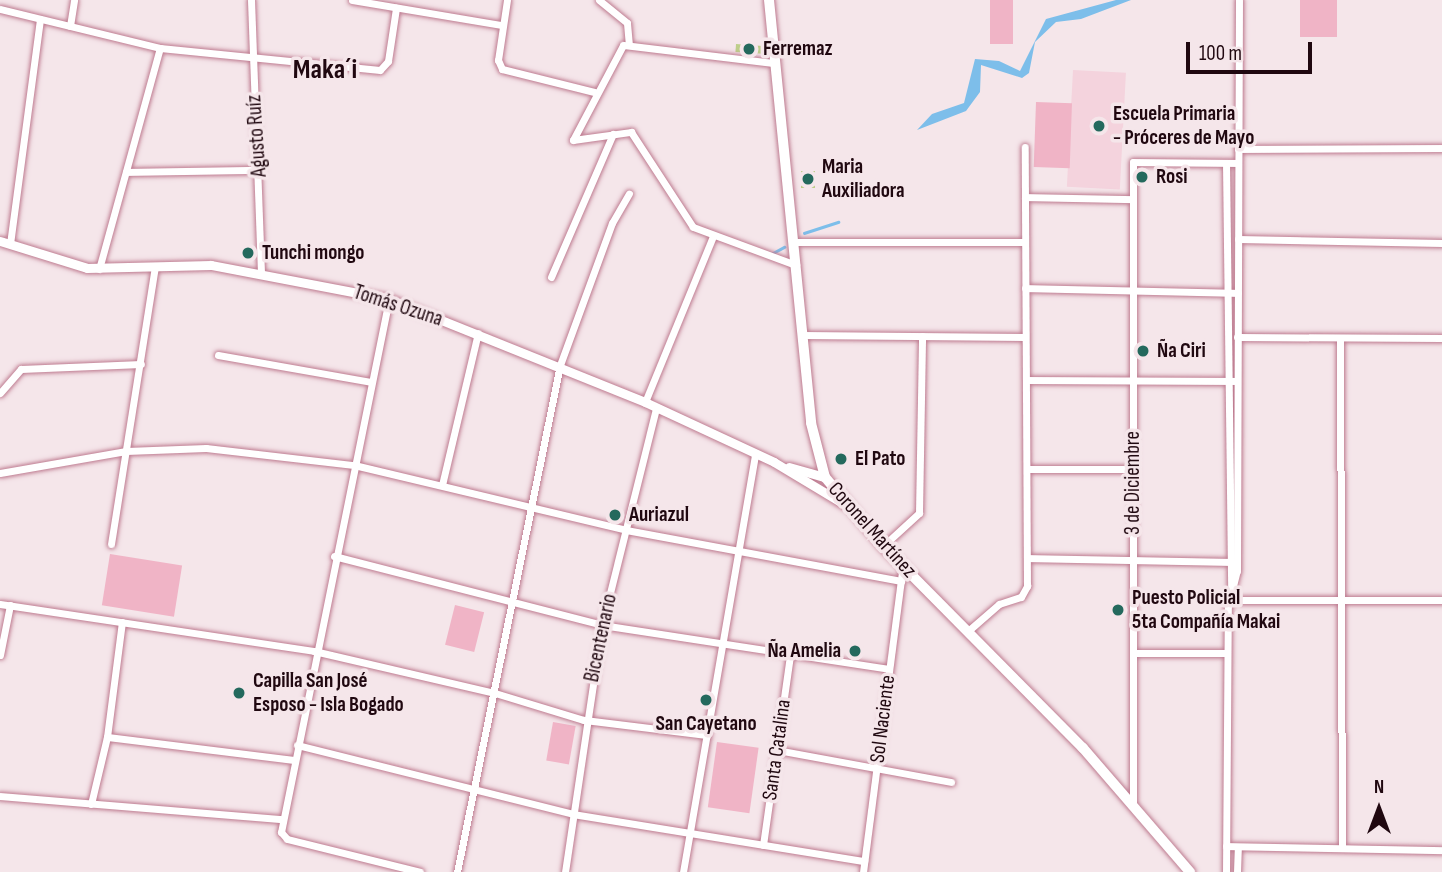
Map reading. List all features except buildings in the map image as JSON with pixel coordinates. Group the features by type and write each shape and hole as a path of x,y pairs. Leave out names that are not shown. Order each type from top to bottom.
{"main road":[{"name":"Coronel Martínez","path":"769,0 811,423 825,477 844,504 1133,803 1191,872"}],"street":[{"path":"70,26 74,0"},
{"name":"Agusto Ruíz","path":"251,0 251,56 260,170 261,273"},
{"path":"352,0 502,25"},
{"path":"405,9 407,0"},
{"path":"507,0 498,60 508,73 594,92"},
{"path":"599,0 627,23 629,44"},
{"path":"1231,590 1237,563 1239,0"},
{"path":"0,9 160,48 381,70 388,61 396,8"},
{"path":"5,242 40,19"},
{"path":"774,63 623,45 594,92 573,140 633,134 693,227 713,236 737,240 774,261 796,265"},
{"path":"99,269 160,48"},
{"path":"551,277 613,134"},
{"path":"968,631 999,604 1023,595 1027,558 1025,147"},
{"path":"1238,149 1442,148"},
{"name":"3 de Diciembre","path":"1133,803 1133,162 1226,163"},
{"path":"1226,872 1227,653 1232,600 1227,562 1226,163 1238,163"},
{"path":"126,172 260,170"},
{"path":"457,872 533,509 560,365 612,223 629,193"},
{"path":"1025,198 1133,199"},
{"path":"645,402 713,236"},
{"path":"1238,239 1442,243"},
{"name":"Tomás Ozuna","path":"5,242 99,269 211,265 389,299 560,365 645,402 774,462 844,504"},
{"path":"793,242 1025,242"},
{"path":"111,544 155,266"},
{"path":"1025,288 1238,293"},
{"path":"389,299 314,651 281,832 287,839 419,872"},
{"path":"442,485 478,333"},
{"path":"802,335 1025,337"},
{"path":"883,546 919,513 922,336"},
{"path":"1237,337 1442,338"},
{"path":"1340,338 1342,848"},
{"path":"218,355 371,382"},
{"path":"0,393 21,369 141,364"},
{"path":"1026,380 1237,381"},
{"name":"Bicentenario","path":"565,872 584,720 602,625 656,408"},
{"path":"0,473 126,451 206,448 354,466 626,530 738,553 901,581"},
{"path":"683,872 755,453"},
{"name":"Tomás Ozuna","path":"774,462 825,477"},
{"path":"1027,469 1133,469"},
{"path":"334,556 602,625 722,647 890,669"},
{"path":"1027,558 1237,563"},
{"name":"Sol Naciente","path":"863,872 903,566"},
{"path":"1232,600 1442,600"},
{"path":"0,604 314,651 495,692 584,720 706,736"},
{"path":"0,656 10,605"},
{"path":"91,804 107,737 122,622"},
{"path":"1133,653 1227,653"},
{"name":"Santa Catalina","path":"763,845 790,655"},
{"path":"107,737 295,760"},
{"path":"297,745 573,814 864,861"},
{"path":"777,750 951,782"},
{"path":"0,796 282,819"},
{"path":"1226,846 1442,850"},
{"path":"1237,872 1238,846"}],"shaded area":[{"path":"990,0 1013,0 1013,44 990,44"},
{"path":"1300,0 1337,0 1337,37 1300,37"},
{"name":"Escuela Primaria - Próceres de Mayo","path":"1073,70 1126,73 1120,190 1067,187"},
{"path":"1036,102 1072,103 1070,168 1034,167"},
{"path":"110,554 182,565 174,617 102,605"},
{"path":"455,605 484,612 474,652 445,645"},
{"path":"553,722 576,726 569,764 546,760"},
{"path":"717,742 759,748 749,813 708,807"}],"water":[{"path":"1116,0 1131,0 1081,19 1056,22 1035,42 1029,73 1022,78 981,65 980,92 966,111 917,130 932,114 964,103 975,59 999,61 1020,71 1046,19"}],"waterway":[{"path":"804,233 838,222"},
{"path":"771,254 784,247"}],"place":[{"name":"Ferremaz","path":"749,49"},
{"name":"Escuela Primaria - Próceres de Mayo","path":"1099,126"},
{"name":"Rosi","path":"1142,177"},
{"name":"Maria Auxiliadora","path":"808,179"},
{"name":"Tunchi mongo","path":"248,253"},
{"name":"Ña Ciri","path":"1143,351"},
{"name":"El Pato","path":"841,459"},
{"name":"Auriazul","path":"615,515"},
{"name":"Puesto Policial 5ta Compañía Makai","path":"1118,610"},
{"name":"Ña Amelia","path":"855,651"},
{"name":"Capilla San José Esposo - Isla Bogado","path":"239,693"},
{"name":"San Cayetano","path":"706,700"}],"district":[{"name":"Maka´i","path":"325,70"}]}
